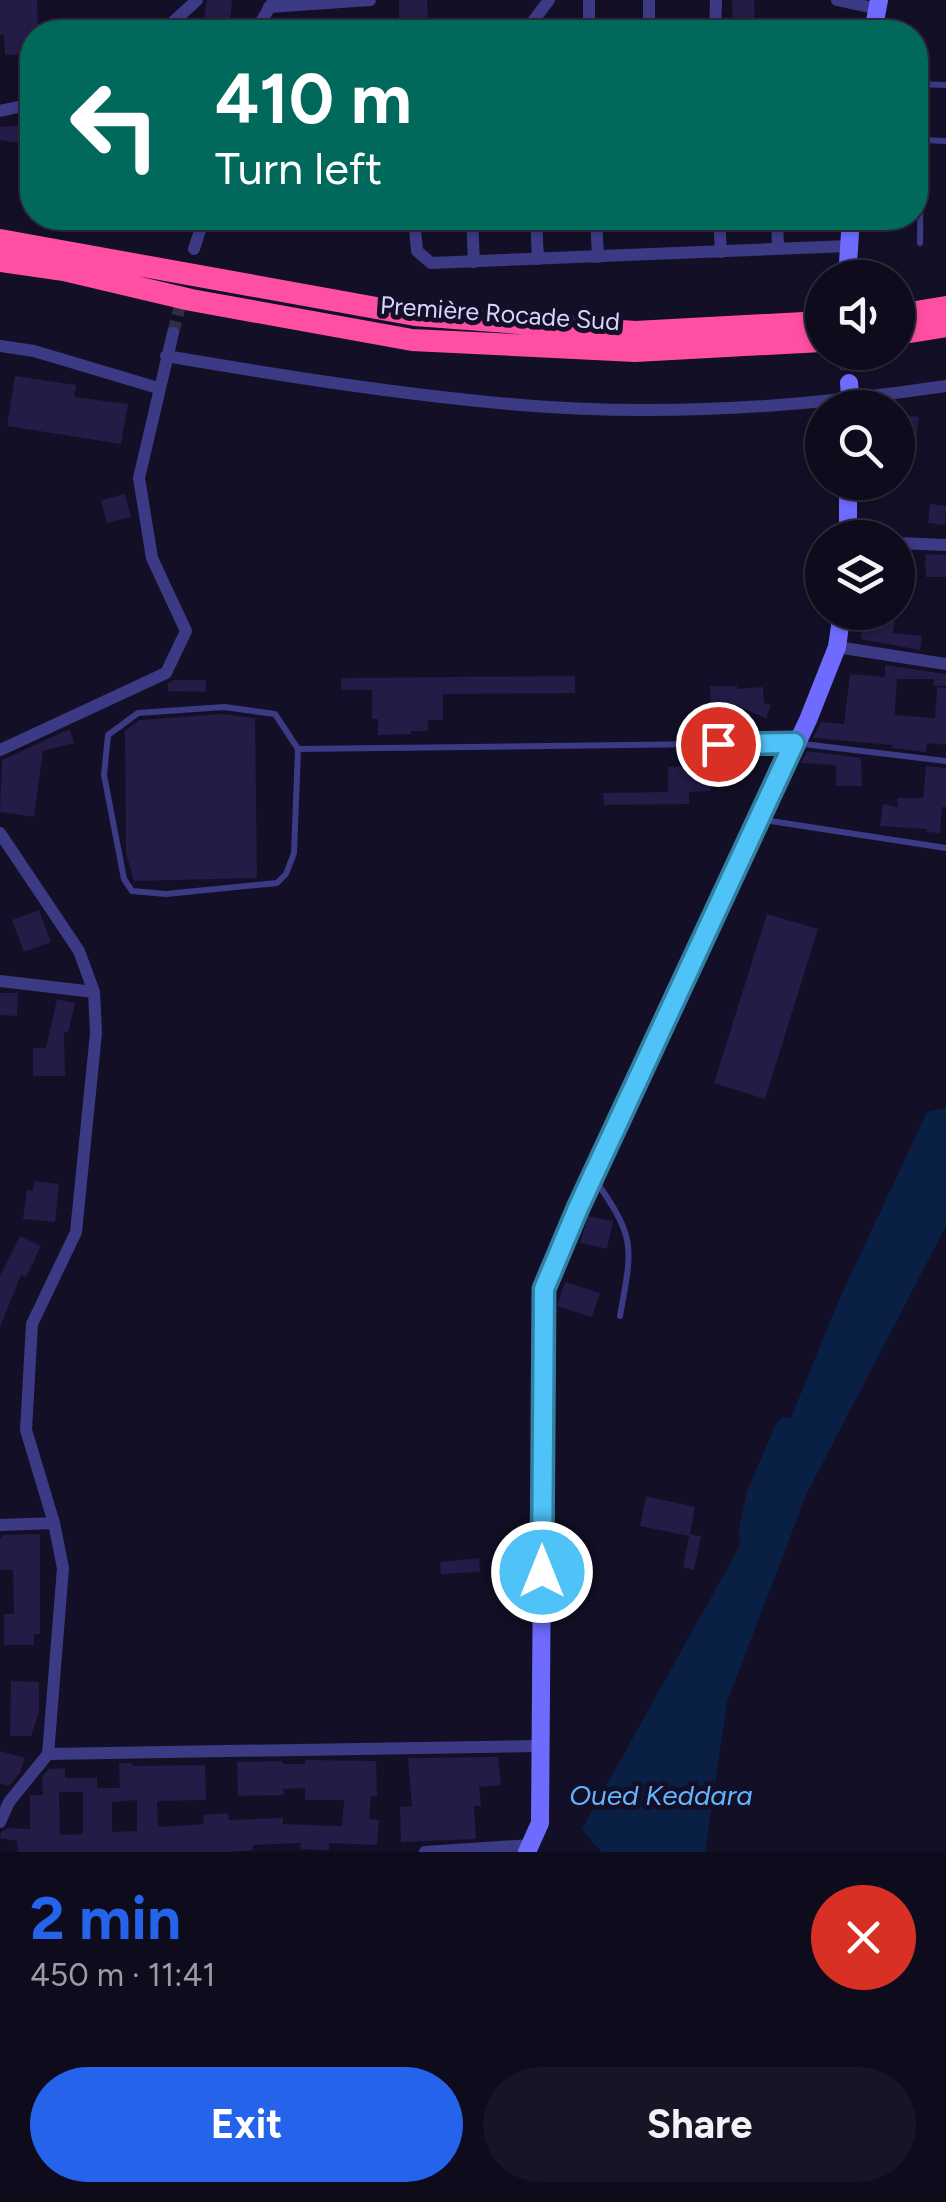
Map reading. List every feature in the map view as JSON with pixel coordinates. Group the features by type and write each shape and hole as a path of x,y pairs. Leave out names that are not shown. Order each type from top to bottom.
{"highway":[{"name":"Première Rocade Sud","path":"0,240 415,315 635,332 805,323"},
{"name":"Première Rocade Sud","path":"0,261 64,270 191,300 412,340 634,350 805,342"},
{"path":"915,312 946,307"},
{"path":"915,331 946,326"}],"main road":[{"path":"848,260 850,230"},
{"path":"529,1848 540,1823 544,1289 593,1176 808,720 837,648 840,630"}],"street":[{"path":"272,4 370,0"},
{"path":"837,0 878,4"},
{"path":"194,249 200,230"},
{"path":"414,230 415,246 422,259 431,264 848,246"},
{"path":"473,230 474,262"},
{"path":"537,230 538,259"},
{"path":"597,230 598,257"},
{"path":"720,230 721,252"},
{"path":"777,230 778,249"},
{"path":"0,750 166,673 186,631 152,558 138,478 173,332"},
{"path":"0,346 34,351 158,388"},
{"path":"166,356 386,391 525,406 671,409 805,400"},
{"path":"911,390 946,386"},
{"path":"915,544 946,545"},
{"path":"837,648 946,664"},
{"path":"0,833 80,952 94,992 96,1033 76,1232 32,1324 26,1430 63,1568 48,1754 4,1799 0,1822"},
{"path":"0,981 94,992"},
{"path":"0,1525 54,1523"},
{"path":"48,1754 540,1746"},
{"path":"425,1852 529,1848"}],"lane":[{"path":"920,230 920,243"},
{"path":"224,708 274,714 298,749 294,853 286,874 276,883 166,894 132,892 124,879 104,775 108,734 138,713 224,708"},
{"path":"298,749 794,743 946,761"},
{"path":"760,820 946,848"},
{"path":"593,1176 622,1218 631,1254 620,1316"}],"water":[{"name":"Oued Keddara","path":"946,1108 946,1226 807,1493 727,1702 705,1852 601,1852 582,1829 737,1551 838,1302 927,1112"}],"building":[{"path":"0,0 37,0 38,20 20,20 20,54 5,55 4,35 0,35"},
{"path":"207,0 232,0 230,20 204,20"},
{"path":"399,0 427,0 428,20 399,20"},
{"path":"732,0 754,0 755,20 733,20"},
{"path":"20,125 20,143 0,140 0,127"},
{"path":"15,376 76,385 74,397 128,404 121,444 7,426"},
{"path":"125,494 131,517 107,523 101,500"},
{"path":"930,504 946,506 945,525 928,523"},
{"path":"925,554 946,555 946,577 926,577"},
{"path":"862,630 893,630 893,633 922,636 920,650 861,639"},
{"path":"885,665 946,674 946,686 933,686 934,679 897,679 895,715 935,718 937,687 946,688 946,745 927,743 926,752 813,738 821,722 844,724 850,674 885,677"},
{"path":"575,676 575,693 443,694 443,720 428,720 428,731 411,734 378,735 378,719 372,719 372,690 341,690 341,678"},
{"path":"206,680 206,692 168,691 168,683"},
{"path":"710,686 763,687 764,703 771,705 766,718 737,706 738,713 711,714"},
{"path":"223,714 255,718 257,878 134,881 126,853 125,731 140,720"},
{"path":"70,729 74,743 43,751 34,817 0,812 2,760"},
{"path":"807,751 861,758 862,786 836,786 836,765 801,763"},
{"path":"926,766 946,768 946,807 942,807 940,833 880,826 883,804 898,807 897,798 923,798"},
{"path":"668,767 710,769 711,791 689,792 689,804 604,805 603,793 668,792"},
{"path":"39,910 51,942 24,952 12,920"},
{"path":"767,914 818,929 765,1099 714,1083"},
{"path":"0,993 18,993 17,1016 0,1015"},
{"path":"57,999 75,1003 68,1033 64,1032 65,1076 33,1076 33,1048 46,1048"},
{"path":"34,1181 59,1184 55,1222 23,1219 27,1190 33,1191"},
{"path":"588,1216 613,1221 607,1249 580,1243"},
{"path":"20,1236 41,1246 26,1277 21,1275 0,1327 0,1276"},
{"path":"565,1282 600,1293 592,1317 557,1306"},
{"path":"646,1496 695,1507 690,1534 701,1536 694,1570 683,1567 689,1536 640,1526"},
{"path":"40,1534 40,1634 34,1634 34,1645 4,1645 4,1614 14,1614 13,1570 0,1570 0,1539 3,1535"},
{"path":"479,1558 480,1572 441,1574 440,1562"},
{"path":"11,1681 39,1682 39,1713 31,1736 10,1736"},
{"path":"0,1751 25,1758 20,1773 9,1786 0,1783"},
{"path":"498,1757 501,1785 479,1787 481,1806 474,1806 476,1839 401,1842 400,1807 412,1806 408,1758"},
{"path":"305,1760 376,1761 377,1796 371,1796 369,1819 379,1820 377,1845 329,1843 329,1850 300,1849 301,1843 253,1845 253,1850 230,1852 18,1852 17,1841 0,1838 8,1828 30,1829 30,1795 43,1795 42,1777 49,1769 65,1768 65,1778 97,1778 97,1788 120,1788 119,1763 205,1765 206,1800 157,1801 158,1827 204,1824 203,1815 228,1813 229,1820 283,1818 283,1824 342,1826 344,1800 305,1800 305,1788 283,1789 284,1795 238,1796 237,1762 305,1764","holes":["59,1792 83,1792 83,1834 60,1835","137,1800 137,1831 112,1832 112,1802"]}],"waterway":[{"name":"Oued Keddara","path":"751,1533 759,1495 787,1430"}],"tunnel":[{"path":"173,333 183,295"},
{"path":"849,370 849,383"}],"route":[{"path":"542,1572 544,1289 794,743 718,744"}]}
